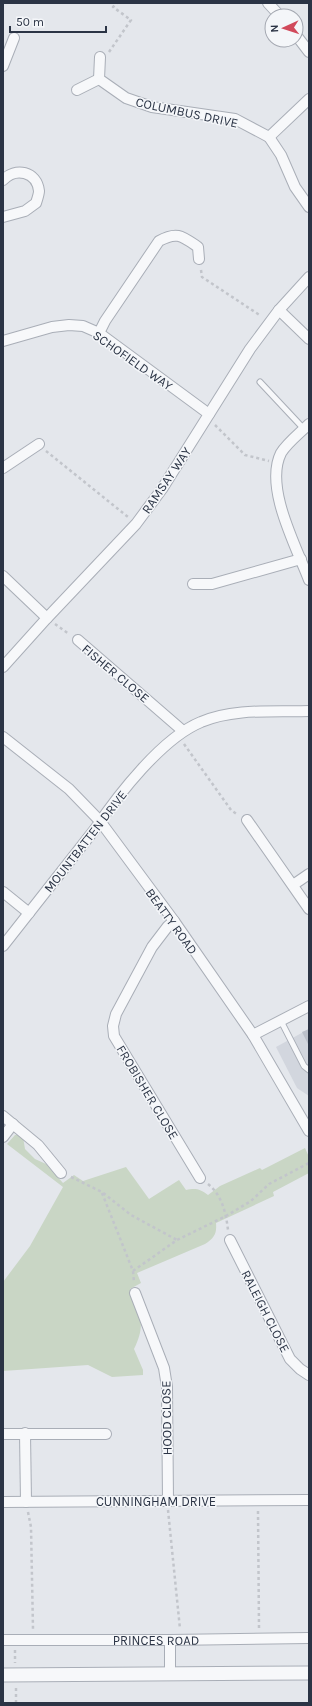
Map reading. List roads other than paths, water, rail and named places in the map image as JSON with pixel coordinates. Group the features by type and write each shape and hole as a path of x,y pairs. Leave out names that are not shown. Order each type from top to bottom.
{"street":[{"path":"3,66 14,38"},
{"path":"77,90 99,79 100,57"},
{"name":"COLUMBUS DRIVE","path":"99,79 126,98 152,107 235,119 268,138 281,155 295,187 309,207"},
{"path":"268,138 309,99"},
{"path":"3,180 14,172 26,172 35,179 39,191 36,203 25,211 3,216"},
{"path":"99,334 104,321 159,240 170,235 182,236 198,247 200,259"},
{"name":"RAMSAY WAY","path":"3,668 47,618 136,524 162,489 250,349 279,310 309,277"},
{"path":"279,310 309,339"},
{"name":"SCHOFIELD WAY","path":"3,341 52,327 83,326 99,334 209,414"},
{"path":"307,426 282,452 277,463 275,476 276,488 309,580"},
{"path":"3,468 38,444"},
{"path":"193,584 212,584 301,559"},
{"path":"3,576 47,618"},
{"name":"FISHER CLOSE","path":"78,640 181,733"},
{"name":"MOUNTBATTEN DRIVE","path":"3,946 100,821 106,810 154,757 181,733 201,722 236,714 309,711"},
{"name":"BEATTY ROAD","path":"3,737 69,789 100,821 174,922 253,1035 309,1131"},
{"path":"247,820 309,910"},
{"path":"293,885 309,874"},
{"path":"3,892 29,913"},
{"name":"FROBISHER CLOSE","path":"174,922 168,926 152,947 116,1014 114,1036 200,1178"},
{"path":"253,1035 309,1006"},
{"path":"3,1116 38,1145 61,1173"},
{"path":"3,1137 13,1124"},
{"name":"RALEIGH CLOSE","path":"230,1240 290,1359 300,1369 309,1375"},
{"name":"HOOD CLOSE","path":"135,1293 164,1368 167,1387 168,1501"},
{"path":"26,1433 26,1502"},
{"path":"3,1434 106,1434"},
{"name":"CUNNINGHAM DRIVE","path":"3,1502 309,1500"},
{"name":"PRINCES ROAD","path":"3,1640 309,1638"},
{"path":"170,1640 170,1675"},
{"path":"3,1675 309,1673"}],"lane":[{"path":"260,382 307,426"},
{"path":"281,1020 304,1066 309,1070"}]}
